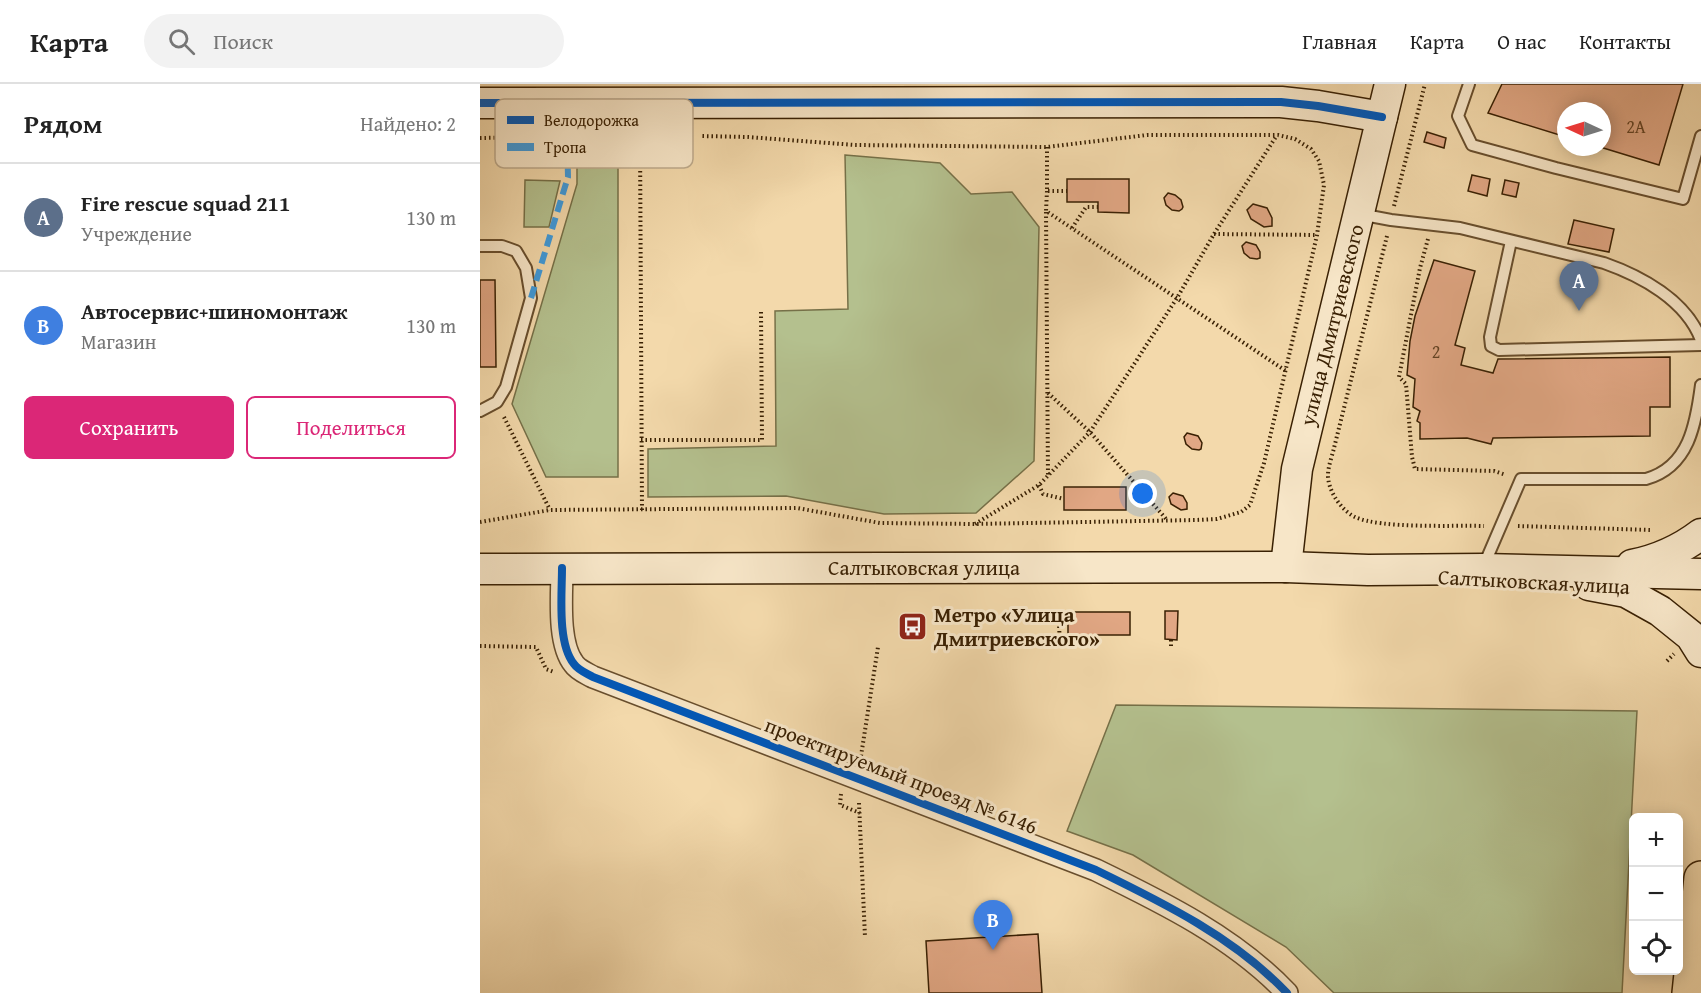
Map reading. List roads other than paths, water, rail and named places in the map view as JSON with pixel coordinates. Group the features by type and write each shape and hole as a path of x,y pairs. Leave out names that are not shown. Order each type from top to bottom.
{"highway":[{"path":"1689,993 1701,878"}],"street":[{"name":"улица Дмитриевского","path":"1286,567 1297,469 1390,84"},
{"path":"693,102 821,97 1281,102 1382,117"},
{"path":"585,99 630,99"},
{"path":"480,103 495,102"},
{"path":"1592,578 1650,561 1686,545 1701,534"},
{"name":"Салтыковская улица","path":"480,569 1286,567 1483,576 1592,578 1701,574"},
{"name":"проектируемый проезд № 6146","path":"562,568 563,636 568,655 575,666 593,677 1096,870 1157,900 1237,949 1273,978 1287,993"},
{"path":"1592,578 1626,592 1660,611 1691,636 1701,652"},
{"name":"Салтыковская улица","path":"1592,578 1701,589"}],"lane":[{"path":"1469,84 1458,116 1472,145 1683,199 1701,136"},
{"path":"1359,214 1460,228 1604,262 1637,277 1677,304 1690,318 1701,340"},
{"path":"1511,241 1490,338 1491,346 1499,350 1701,345"},
{"path":"480,246 502,246 516,251 526,268 531,297 506,387 497,402 480,411"},
{"path":"1483,576 1521,479 1633,480 1660,475 1670,468 1680,456 1695,418 1701,385"}],"place":[{"name":"Fire rescue squad 211","path":"1579,311"},
{"name":"Метро «Улица Дмитриевского»","path":"913,627"},
{"name":"Автосервис+шиномонтаж","path":"993,950"}]}
